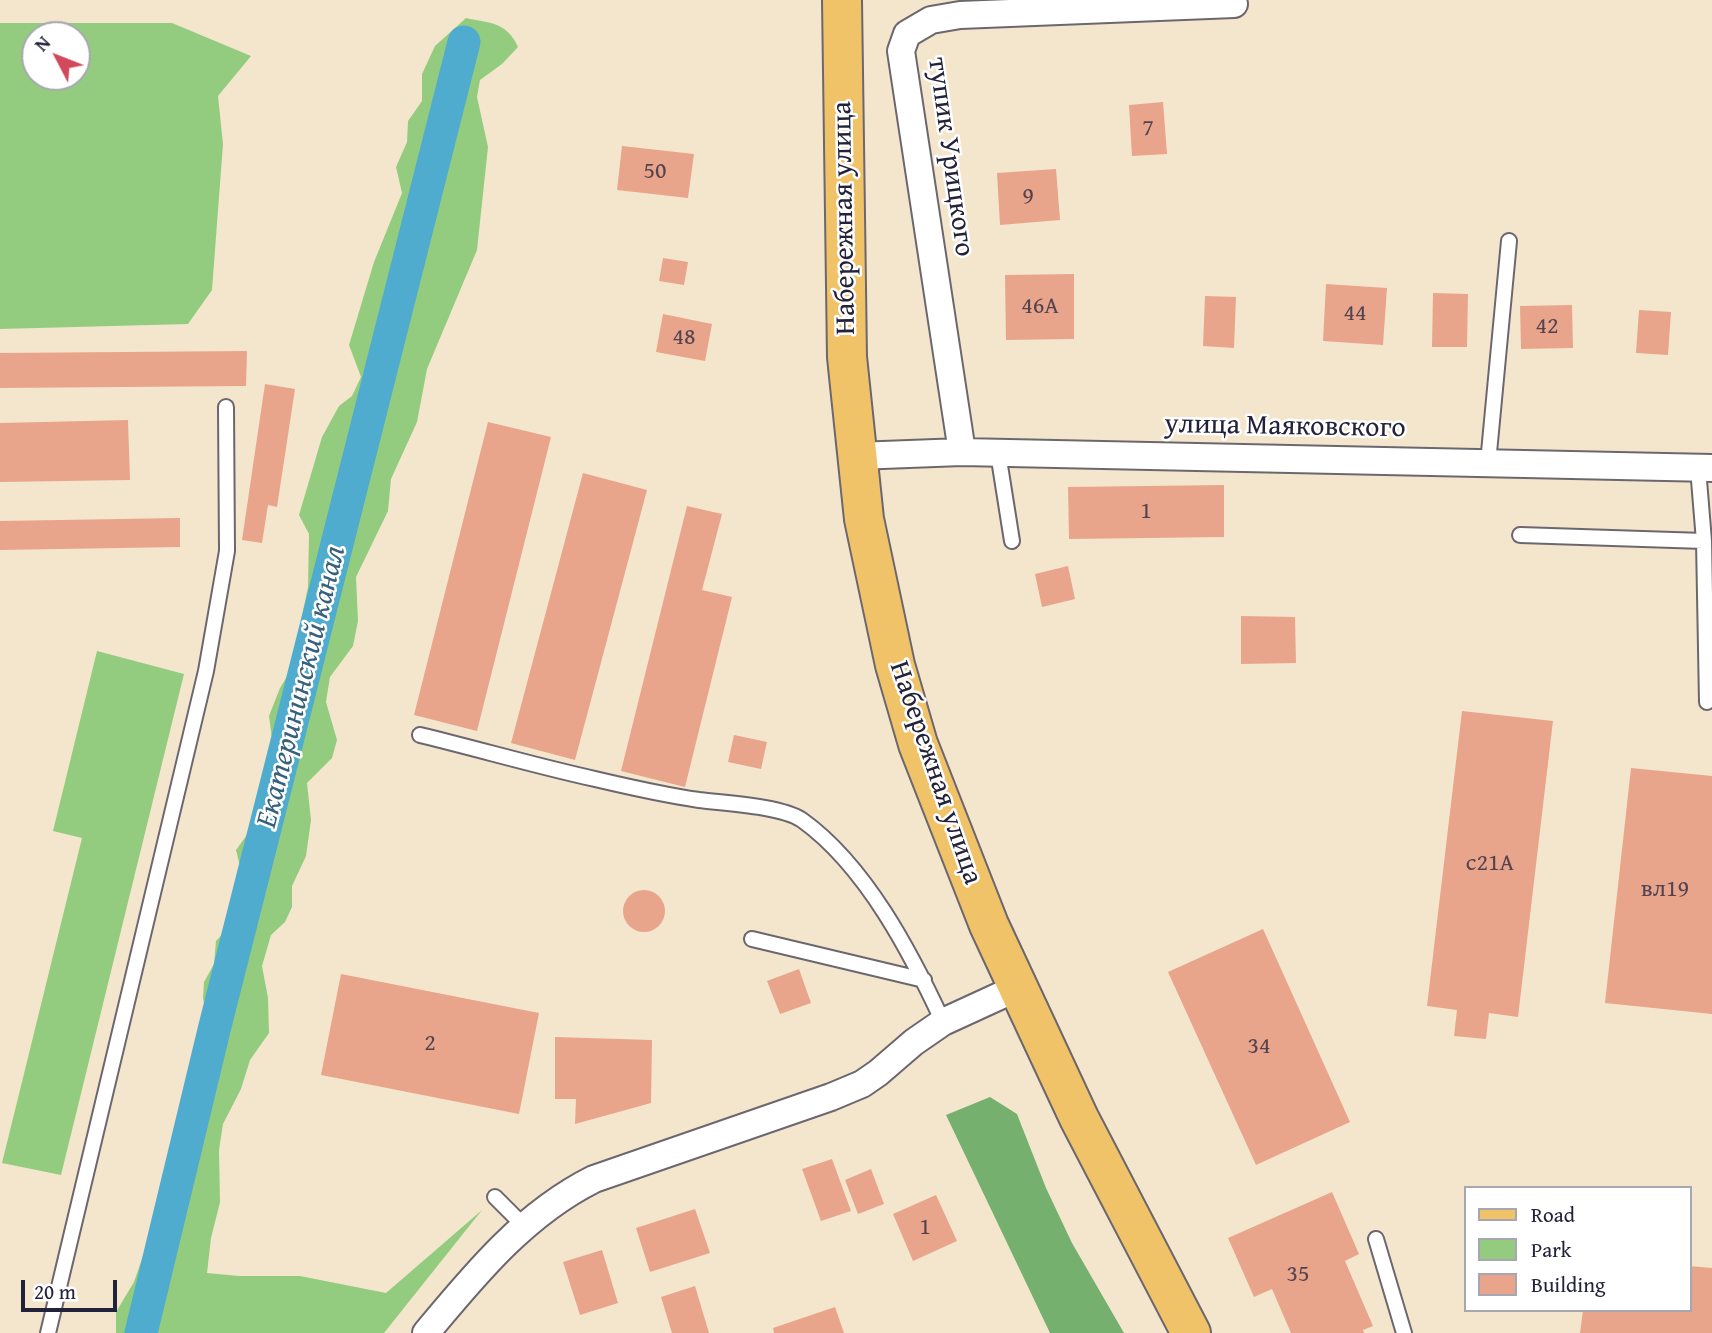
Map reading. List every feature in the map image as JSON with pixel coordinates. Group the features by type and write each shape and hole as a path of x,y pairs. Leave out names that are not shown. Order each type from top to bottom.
{"main road":[{"name":"Набережная улица","path":"842,0 847,357 864,519 895,666 918,744 989,925 1080,1118 1191,1333"}],"street":[{"name":"тупик Урицкого","path":"962,452 901,51 907,34 931,20 960,15 1234,4"},
{"name":"улица Маяковского","path":"856,456 962,452 1705,468"},
{"path":"426,1333 508,1241 546,1207 594,1179 862,1084 943,1022 1017,988"}],"lane":[{"path":"1488,463 1509,241"},
{"path":"48,1333 206,671 227,551 226,407"},
{"path":"998,453 1012,541"},
{"path":"1705,468 1707,702"},
{"path":"1520,535 1704,541"},
{"path":"420,735 594,779 696,799 752,805 799,818 825,839 872,895 907,948 943,1022"},
{"path":"752,939 924,980"},
{"path":"495,1197 524,1226"},
{"path":"1376,1239 1404,1333"}],"green space":[{"path":"466,18 503,28 518,47 502,64 480,80 477,97 488,147 477,250 427,369 417,422 391,479 388,511 356,577 358,621 353,646 330,677 326,702 337,740 332,758 307,783 311,820 306,856 292,886 292,907 285,922 271,935 262,966 268,998 269,1033 250,1060 241,1089 223,1124 219,1150 220,1202 211,1238 207,1273 300,1276 386,1293 482,1210 384,1333 116,1333 116,1312 134,1282 144,1253 171,1142 190,1100 191,1079 208,1023 203,998 204,982 214,964 216,941 228,928 240,900 242,875 236,850 252,828 267,799 275,763 269,716 280,688 297,660 308,587 309,534 299,515 322,437 339,406 352,396 361,377 349,345 374,262 402,193 396,167 407,142 408,121 422,101 422,74 435,46"},
{"path":"0,23 21,23 21,91 91,91 91,23 172,23 251,56 218,96 223,144 212,290 188,324 0,329"},
{"path":"97,651 184,674 61,1175 2,1163 82,838 53,831"},
{"path":"990,1097 1017,1114 1046,1188 1072,1243 1124,1333 1050,1333 946,1115"}],"building":[{"path":"1163,102 1167,154 1132,156 1129,105"},
{"path":"622,146 694,154 688,198 617,190"},
{"path":"1056,169 1060,220 1000,225 997,173"},
{"path":"663,258 688,262 684,285 659,281"},
{"path":"1074,274 1074,339 1006,340 1005,275"},
{"path":"1326,284 1387,288 1383,345 1323,341"},
{"path":"1433,293 1468,294 1467,347 1432,347"},
{"path":"1205,296 1236,297 1234,348 1203,346"},
{"path":"1572,305 1573,348 1521,349 1520,306"},
{"path":"1639,310 1671,312 1668,355 1636,353"},
{"path":"663,314 712,324 705,361 656,352"},
{"path":"247,351 246,386 0,388 0,353"},
{"path":"265,384 295,389 277,507 268,505 262,543 242,540"},
{"path":"128,420 130,480 0,482 0,423"},
{"path":"488,422 551,437 477,731 414,715"},
{"path":"583,473 647,490 575,760 511,743"},
{"path":"1224,485 1224,537 1069,539 1068,487"},
{"path":"687,506 722,514 702,590 732,597 685,787 621,771"},
{"path":"180,518 180,547 0,550 0,521"},
{"path":"1068,566 1075,599 1042,607 1035,574"},
{"path":"1241,616 1295,617 1296,663 1241,664"},
{"path":"1462,711 1553,721 1518,1017 1489,1013 1486,1039 1454,1036 1457,1010 1427,1006"},
{"path":"734,735 767,742 761,769 728,762"},
{"path":"1631,768 1712,776 1712,1014 1605,1003"},
{"path":"644,890 659,896 665,911 659,926 644,932 629,926 623,911 629,896"},
{"path":"1263,929 1350,1122 1256,1165 1168,972"},
{"path":"799,969 811,1003 780,1014 767,981"},
{"path":"341,974 539,1013 519,1114 321,1075"},
{"path":"555,1037 652,1040 651,1103 575,1124 576,1099 555,1099"},
{"path":"832,1159 851,1211 821,1221 802,1169"},
{"path":"871,1169 884,1204 858,1214 845,1180"},
{"path":"1332,1192 1359,1254 1345,1261 1373,1326 1363,1330 1364,1333 1291,1333 1272,1289 1254,1297 1228,1238"},
{"path":"936,1195 957,1241 913,1261 893,1214"},
{"path":"695,1209 710,1253 650,1272 636,1228"},
{"path":"602,1250 618,1303 580,1315 563,1262"},
{"path":"1691,1266 1712,1268 1712,1333 1580,1333 1583,1312 1691,1312"},
{"path":"695,1286 709,1333 672,1333 661,1297"},
{"path":"835,1307 844,1333 774,1333 773,1328"}],"waterway":[{"name":"Екатерининский канал","path":"141,1333 215,1026 464,42"}]}
